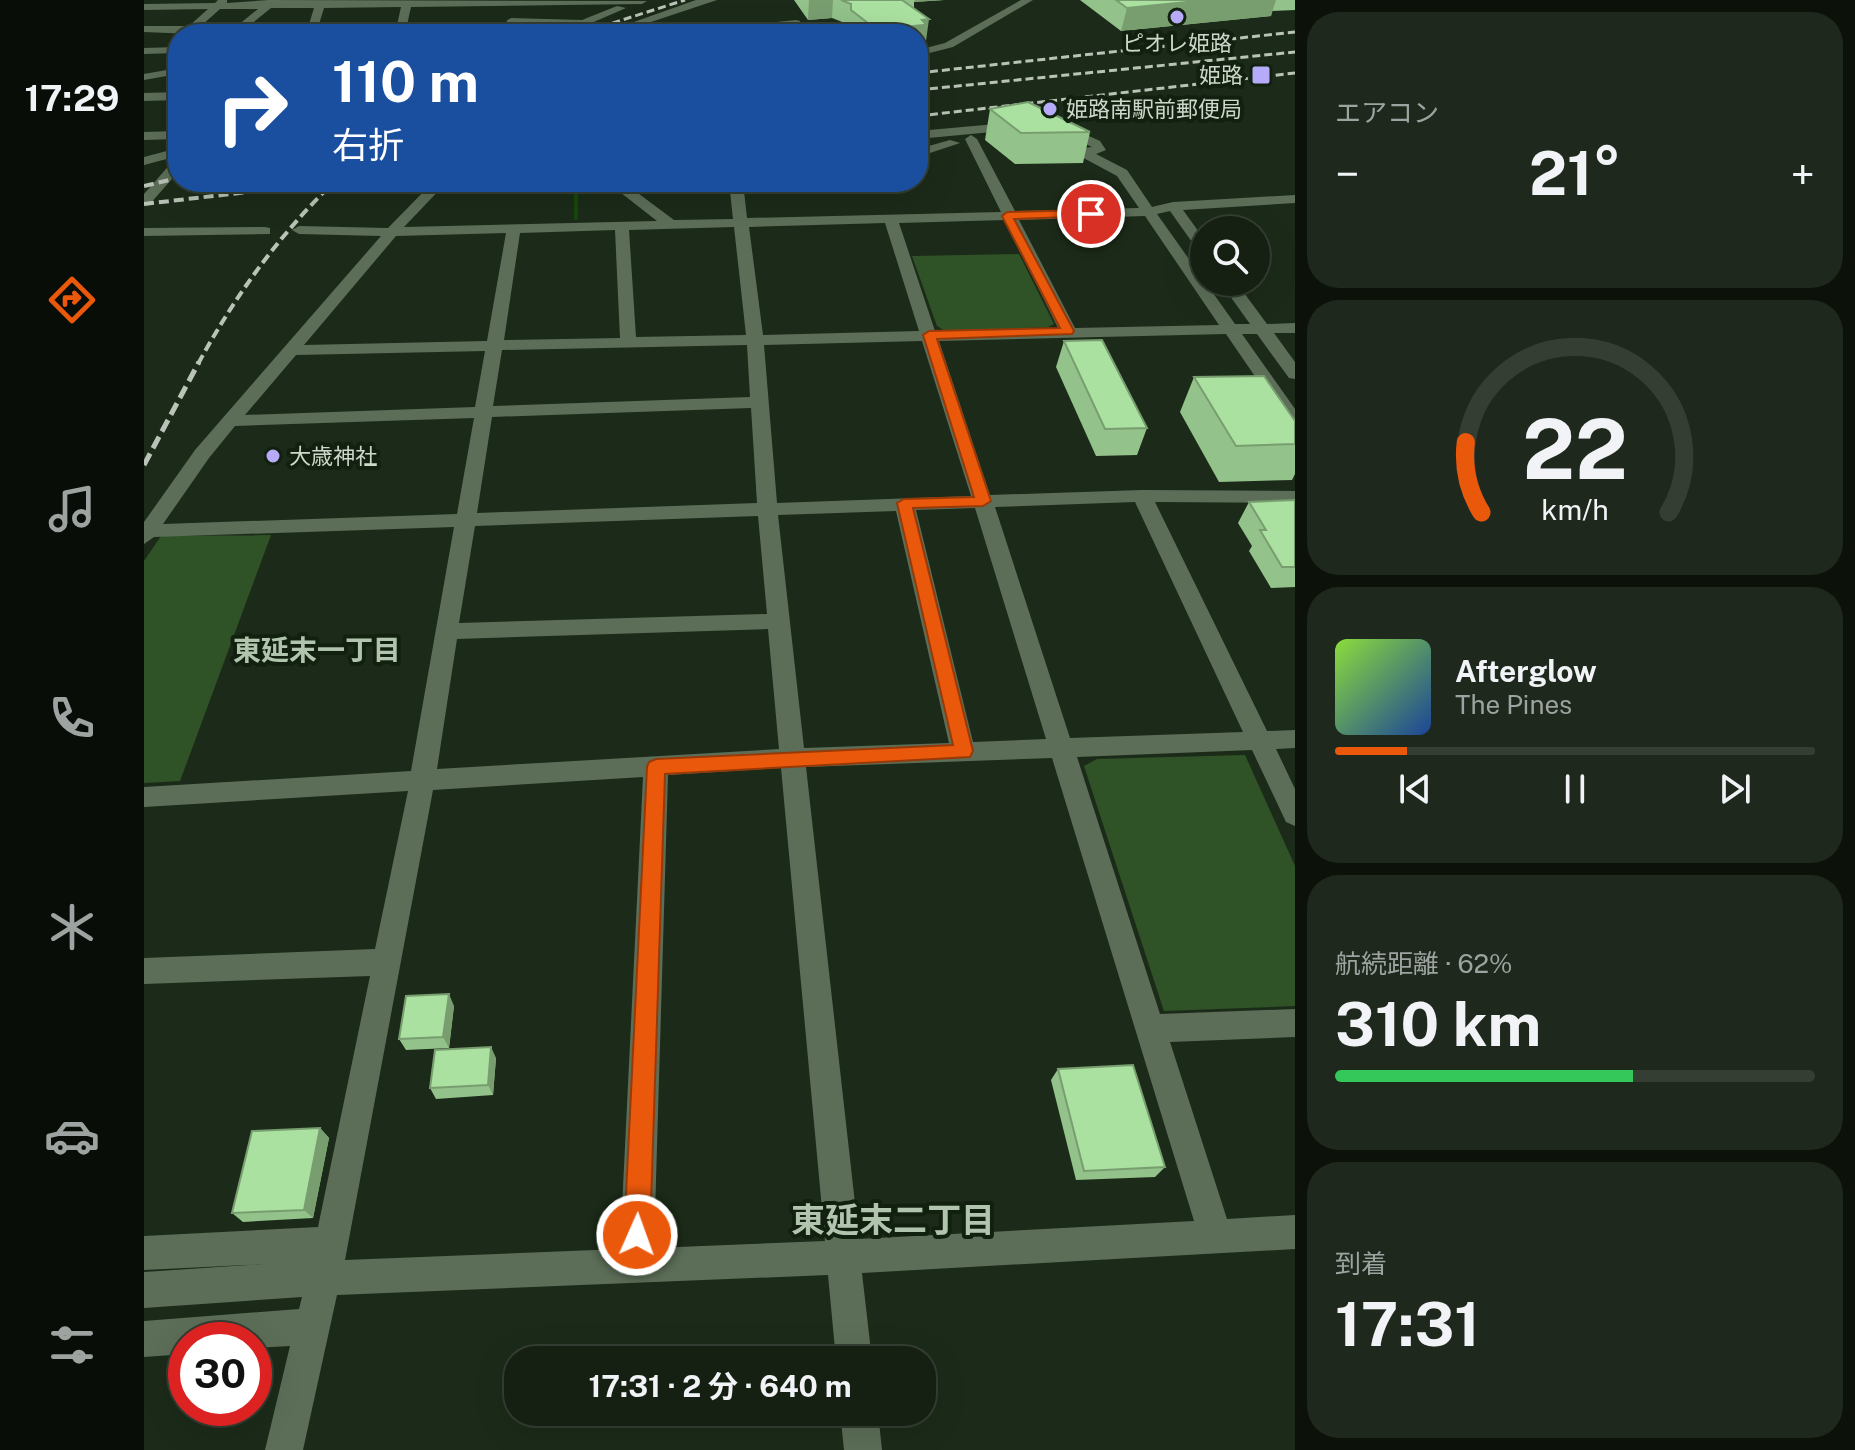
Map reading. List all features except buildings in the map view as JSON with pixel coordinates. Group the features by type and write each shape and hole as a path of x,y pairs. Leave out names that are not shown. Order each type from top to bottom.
{"street":[{"path":"640,24 715,0 718,24"},
{"path":"928,51 939,49 1028,0"},
{"path":"496,16 565,1 644,1"},
{"path":"580,24 644,1"},
{"path":"314,24 321,2"},
{"path":"144,7 221,3 408,3 512,11 587,21"},
{"path":"197,24 221,3"},
{"path":"245,24 272,3"},
{"path":"403,24 408,3"},
{"path":"790,11 798,24"},
{"path":"404,19 420,18"},
{"path":"145,24 168,28"},
{"path":"144,51 168,50"},
{"path":"144,77 168,73"},
{"path":"928,134 1038,126 1122,173 1295,422"},
{"path":"928,150 1006,127"},
{"path":"144,136 168,135"},
{"path":"971,139 1007,216 1068,331"},
{"path":"144,159 168,155"},
{"path":"144,202 168,175"},
{"path":"146,533 202,454 392,232 430,192"},
{"path":"627,192 670,224"},
{"path":"737,192 755,340 757,402 767,507 853,1346"},
{"path":"299,230 392,232 1147,212 1173,206 1295,199"},
{"path":"1173,206 1190,230"},
{"path":"890,218 1064,748 1216,1237"},
{"path":"622,225 628,342"},
{"path":"284,1450 332,1243 422,782 514,228"},
{"path":"144,232 265,231"},
{"path":"1238,296 1295,374"},
{"path":"292,350 1295,328"},
{"path":"230,421 757,402"},
{"path":"1142,496 1295,815"},
{"path":"146,533 767,507 1142,496 1295,497"},
{"path":"904,503 963,751"},
{"path":"446,631 779,621"},
{"path":"144,797 793,758 1295,739"},
{"path":"636,1267 656,767"},
{"path":"144,971 385,962"},
{"path":"1150,1029 1295,1023"},
{"path":"144,1290 1295,1232"},
{"path":"144,1253 332,1243"},
{"path":"144,1339 313,1326"},
{"path":"860,1426 863,1450"}],"green space":[{"path":"1019,254 1054,324 1048,327 945,331 937,326 912,256"},
{"path":"271,535 180,781 144,783 144,561 161,536"},
{"path":"1245,755 1295,866 1295,1006 1164,1011 1084,766 1097,759"}],"waterway":[{"path":"576,192 576,218"}],"railway":[{"path":"609,24 685,0"},
{"path":"928,72 1295,32"},
{"path":"928,89 1295,52"},
{"path":"928,115 1295,73"},
{"path":"144,186 168,180"},
{"path":"144,204 248,192"},
{"path":"198,364 259,268 324,192"},
{"path":"144,465 199,362"}],"place":[{"name":"ピオレ姫路","path":"1177,17"},
{"name":"姫路","path":"1261,75"},
{"name":"姫路南駅前郵便局","path":"1050,109"},
{"name":"大歳神社","path":"273,456"}],"district":[{"name":"東延末一丁目","path":"317,650"},
{"name":"東延末二丁目","path":"893,1220"}],"route":[{"path":"637,1235 656,767 963,751 904,503 983,501 929,335 1068,331 1007,216 1091,214"}]}
